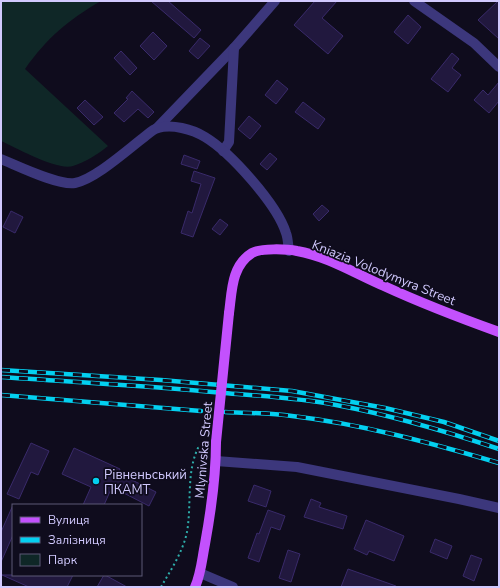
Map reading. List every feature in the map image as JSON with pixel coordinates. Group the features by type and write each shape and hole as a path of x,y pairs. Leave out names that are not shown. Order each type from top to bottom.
{"main road":[{"name":"Kniazia Volodymyra Street","path":"229,313 233,277 241,263 251,253 260,250 296,251 322,258 395,291 499,332"},
{"name":"Mlynivska Street","path":"195,587 200,573 210,513 229,313"}],"street":[{"path":"1,160 63,184 75,184 86,180 113,162 157,128 234,48 275,1"},
{"path":"414,1 474,43 499,66"},
{"path":"222,151 229,142 234,48"},
{"path":"157,128 180,128 192,131 204,137 222,151 273,206 286,233 289,251"},
{"path":"216,461 297,467 499,508"},
{"path":"200,573 233,587"}],"path":[{"path":"161,587 181,551 188,526 193,459 198,448 216,442"}],"green space":[{"path":"1,1 101,1 78,15 59,30 25,69 108,146 96,155 73,166 66,167 37,158 1,141"}],"building":[{"path":"151,1 168,1 201,30 194,38"},
{"path":"315,1 337,1 322,18 343,36 328,54 294,25"},
{"path":"499,1 499,39 478,20"},
{"path":"408,15 421,27 408,44 394,32"},
{"path":"153,32 167,46 154,60 140,46"},
{"path":"200,38 210,46 198,59 189,51"},
{"path":"121,51 137,68 130,75 114,58"},
{"path":"452,53 459,59 452,68 461,75 448,92 431,79"},
{"path":"277,80 288,89 276,104 265,95"},
{"path":"499,82 499,101 489,113 474,100 483,90 488,95"},
{"path":"132,91 154,112 148,118 138,109 124,122 114,113 128,99 126,98"},
{"path":"85,100 103,117 94,125 77,108"},
{"path":"303,102 325,119 318,129 295,112"},
{"path":"249,116 261,126 250,139 238,129"},
{"path":"270,153 277,159 267,170 260,164"},
{"path":"184,155 200,161 197,169 181,164"},
{"path":"194,171 215,178 193,237 181,233 188,211 192,213 201,184 191,181"},
{"path":"322,205 329,211 319,221 313,214"},
{"path":"11,211 23,217 15,233 3,227"},
{"path":"220,219 228,225 220,235 212,229"},
{"path":"31,443 49,451 38,475 31,472 19,499 7,494"},
{"name":"Рівненьський ПКАМТ","path":"74,448 120,469 118,473 156,492 149,506 112,487 104,504 83,504 91,487 62,474"},
{"path":"254,485 271,491 266,507 248,501"},
{"path":"311,499 321,503 319,507 347,516 343,529 304,517"},
{"path":"12,507 12,537 1,562 1,532"},
{"path":"268,510 285,516 280,530 271,527 259,562 248,558 257,533 259,534"},
{"path":"366,520 404,536 394,561 369,551 367,555 354,549"},
{"path":"435,539 452,546 447,559 430,552"},
{"path":"288,550 300,554 291,582 279,578"},
{"path":"471,555 482,559 474,581 463,576"},
{"path":"348,569 396,586 396,587 341,587"},
{"path":"2,575 72,576 67,587 29,587"},
{"path":"103,576 107,576 127,587 97,587"}],"railway":[{"path":"1,370 161,380 292,391 385,408 444,422 499,441"},
{"path":"1,377 168,388 322,403 357,409 398,419 499,449"},
{"path":"1,395 201,411"},
{"path":"225,412 284,415 318,419 422,441 499,463"}],"place":[{"name":"Рівненьський ПКАМТ","path":"96,481"}]}
